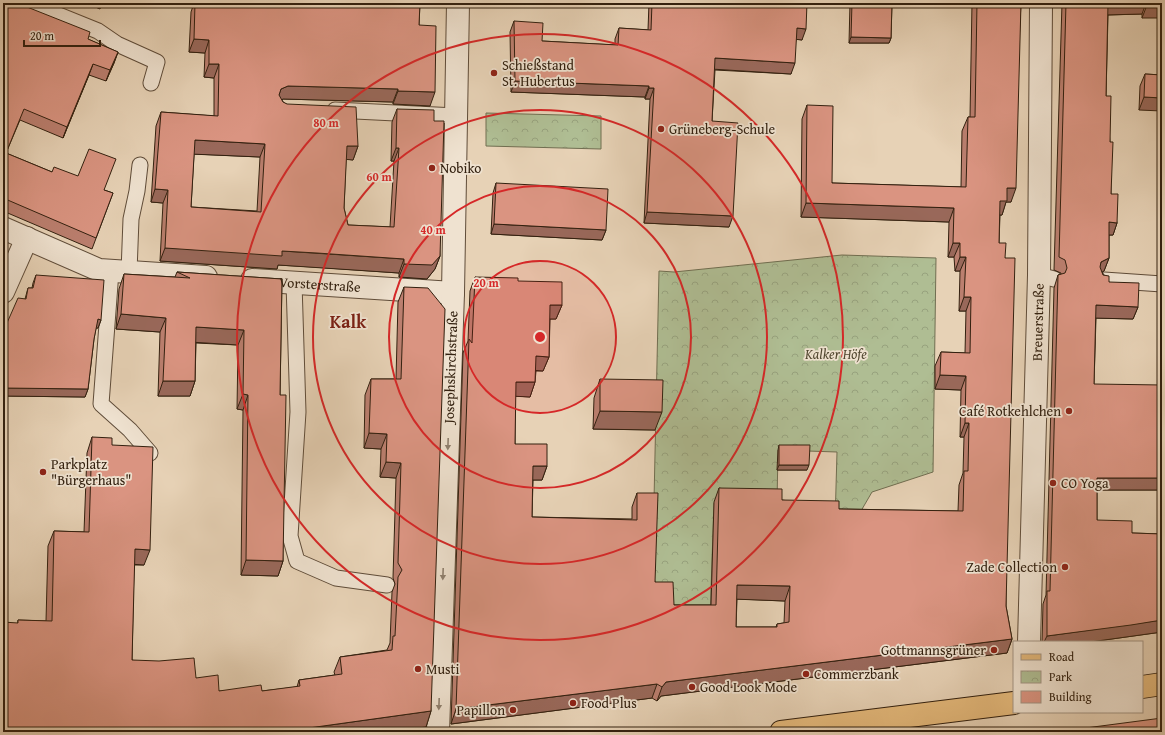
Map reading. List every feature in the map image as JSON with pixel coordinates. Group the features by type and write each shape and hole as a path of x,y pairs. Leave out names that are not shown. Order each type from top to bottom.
{"main road":[{"path":"1143,687 1162,684"},
{"path":"790,731 1013,703"}],"street":[{"name":"Josephskirchstraße","path":"438,732 453,293 458,3"},
{"name":"Breuerstraße","path":"1029,641 1046,277 1041,3"},
{"name":"Vorsterstraße","path":"3,228 99,270 453,293"},
{"path":"3,292 27,238"}],"lane":[{"path":"29,3 98,31 117,44 157,62 151,83"},
{"path":"451,3 458,3"},
{"path":"322,109 456,116"},
{"path":"140,165 137,191 120,272 101,404 130,430 150,453"},
{"path":"1104,280 1162,284"},
{"path":"294,283 298,412 290,536 297,561 336,578 387,585"}],"green space":[{"path":"486,113 601,116 601,149 486,146"},
{"name":"Kalker Höfe","path":"842,255 936,258 933,472 872,492 854,523 835,523 837,452 778,450 777,503 714,503 710,618 671,618 652,592 659,271 674,272"}],"building":[{"path":"3,3 17,3 90,32 88,39 118,52 110,70 93,64 67,127 24,109 6,153 52,172 54,167 78,176 89,149 116,159 104,190 113,193 96,238 3,198"},
{"path":"195,3 341,3 393,5 393,3 420,3 419,25 436,26 435,92 398,91 398,89 288,86 281,89 279,95 283,102 287,104 356,107 358,146 347,146 344,208 348,225 394,227 399,148 396,148 397,109 434,110 434,121 444,121 440,256 432,265 404,264 404,259 317,253 282,251 282,256 165,248 168,190 155,189 161,112 218,116 219,64 209,64 209,40 194,39","holes":["195,140 265,144 261,212 191,207"]},
{"path":"652,3 807,3 806,29 797,28 795,63 715,58 712,121 738,123 733,216 647,212 654,88 649,88 649,86 515,81 514,21 543,23 542,41 618,45 619,28 651,30"},
{"path":"852,3 892,3 891,38 851,37"},
{"path":"977,3 1021,3 1016,188 1007,188 1007,201 1000,201 999,243 1006,243 1005,258 1015,258 1006,606 1012,639 666,682 662,687 657,684 456,709 469,339 472,343 475,277 518,278 518,281 562,282 562,305 550,305 549,357 536,356 535,382 516,382 515,444 547,444 547,466 533,466 532,517 637,520 637,493 658,493 655,582 673,582 674,605 716,605 719,488 782,489 782,500 839,501 839,509 963,511 964,471 968,471 969,423 965,423 966,376 940,375 941,352 970,353 971,297 964,297 966,257 960,257 960,243 953,243 954,208 806,203 807,105 833,106 832,183 966,187 968,117 975,117","holes":["737,585 790,586 789,622 777,624 777,627 736,627"]},
{"path":"1066,3 1108,3 1106,96 1111,96 1110,142 1113,142 1111,194 1118,194 1117,223 1109,222 1109,258 1101,262 1100,267 1103,275 1109,276 1109,282 1139,283 1138,307 1096,305 1094,384 1162,385 1162,478 1097,478 1097,520 1132,521 1132,533 1162,534 1162,620 1047,636 1047,591 1050,591 1058,275 1065,273 1067,268 1065,260 1059,257"},
{"path":"1147,3 1162,3 1162,6 1147,5"},
{"path":"1145,74 1162,75 1162,98 1144,97"},
{"path":"496,183 608,189 606,230 494,224"},
{"path":"177,272 282,279 280,395 286,395 283,561 246,560 248,395 243,394 244,330 196,327 195,381 163,381 166,318 121,314 124,274 190,278"},
{"path":"36,275 104,280 101,320 98,319 94,339 88,389 3,388 3,332 18,298 26,299 28,288 33,288"},
{"path":"404,287 428,288 445,309 431,711 280,732 3,732 3,622 18,623 18,620 52,621 54,531 89,532 92,437 112,438 112,445 153,447 150,550 135,549 132,660 159,661 194,658 196,678 218,675 219,691 261,685 262,691 300,686 299,680 342,674 340,657 392,650 393,636 395,636 398,577 402,570 398,563 401,463 386,462 387,434 369,433 371,379 401,379"},
{"path":"600,379 663,380 662,412 600,411"},
{"path":"779,445 810,445 809,465 779,465"},
{"path":"1162,718 1162,732 1055,732"}],"place":[{"name":"Schießstand St. Hubertus","path":"494,73"},
{"name":"Grüneberg-Schule","path":"661,129"},
{"name":"Nobiko","path":"432,168"},
{"name":"Café Rotkehlchen","path":"1069,411"},
{"name":"Parkplatz \"Bürgerhaus\"","path":"43,472"},
{"name":"CO Yoga","path":"1053,483"},
{"name":"Zade Collection","path":"1065,567"},
{"name":"Gottmannsgrüner","path":"994,650"},
{"name":"Musti","path":"418,669"},
{"name":"Commerzbank","path":"806,674"},
{"name":"Good Look Mode","path":"692,687"},
{"name":"Food Plus","path":"573,703"},
{"name":"Papillon","path":"513,710"}],"district":[{"name":"Kalk","path":"348,322"}]}
